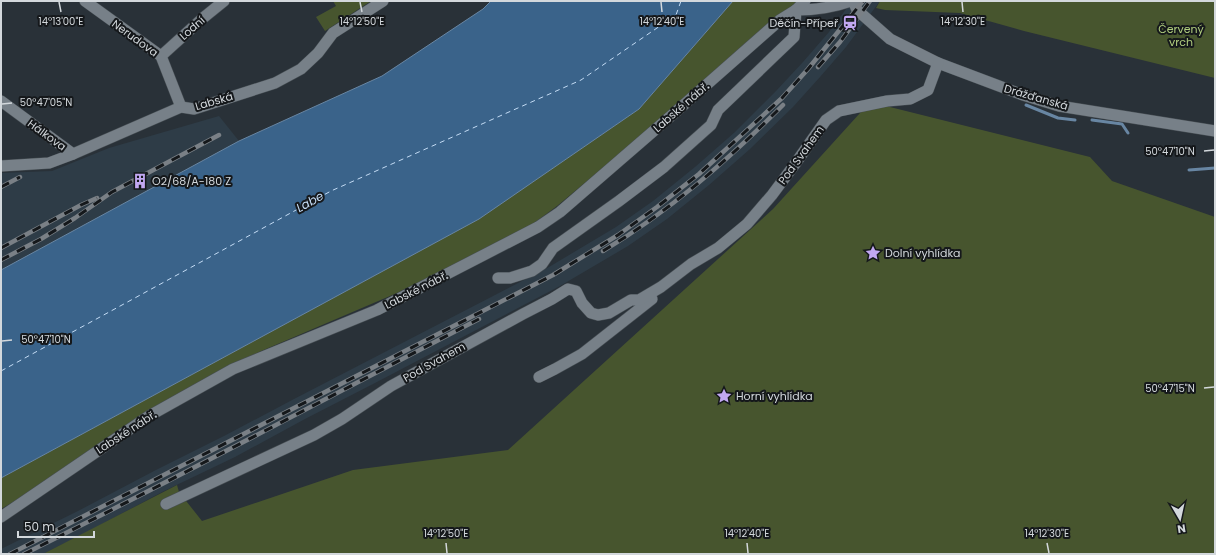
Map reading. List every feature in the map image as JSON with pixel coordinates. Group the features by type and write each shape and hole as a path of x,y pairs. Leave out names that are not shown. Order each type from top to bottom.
{"street":[{"name":"Nerudova","path":"85,1 161,56 181,107"},
{"name":"Lodní","path":"161,56 224,1"},
{"name":"Labská","path":"1,166 49,163 181,107 194,109 275,83 301,69 318,53 333,34 382,1"},
{"name":"Labské nábř.","path":"1,517 149,416 233,369 377,310 538,227 560,212 780,20 796,10 805,1"},
{"path":"498,278 510,278 532,270 542,264 553,248 664,167 711,125 718,110 794,37 796,10 812,10 852,1"},
{"name":"Drážďanská","path":"852,1 857,10 890,39 938,63 1023,95 1059,106 1215,131"},
{"name":"Pod Svahem","path":"166,504 314,435 342,419 391,386 568,289 576,291 582,303 591,312 598,316 609,313 631,300 639,300 661,287 691,264 718,248 747,224 791,170 826,120 838,111 887,101 910,99 928,90 938,63"},
{"name":"Hálkova","path":"1,101 73,154"},
{"name":"Pod Svahem","path":"538,377 582,354 669,286 691,264"}],"shaded area":[{"path":"852,1 880,1 846,47 820,77 793,107 750,149 667,219 628,246 560,286 235,457 164,491 43,554 1,554 1,549 224,436 549,267 616,227 653,201 735,132 803,62 829,32"},
{"path":"219,116 239,141 1,270 1,173 52,171 109,148"}],"green space":[{"path":"333,1 371,1 325,31 316,17 336,6"},
{"path":"733,1 798,1 663,118 557,206 530,226 397,293 259,352 137,418 32,491 1,509 1,478 478,219 639,109"},
{"name":"Červený vrch","path":"880,1 1215,1 1215,78 1024,31 960,13 885,10 876,8"},
{"path":"870,102 1090,157 1112,181 1215,217 1215,554 43,554 177,485 179,492 202,521 353,470 508,450 773,209"}],"water":[{"name":"Labe","path":"491,1 733,1 639,109 479,219 1,478 1,270 239,141 382,76 483,9"}],"waterway":[{"path":"1026,105 1058,118 1075,120"},
{"path":"1092,120 1122,124 1128,133"},
{"path":"1189,170 1215,168"}],"ferry route":[{"path":"1,371 331,191 581,80 676,15 681,1"}],"railway":[{"path":"10,554 553,275 618,235 699,174 782,98 808,69 863,1"},
{"path":"818,67 840,42 870,1"},
{"path":"603,251 652,219 698,184 783,105"},
{"path":"1,260 41,239 75,218 112,192 219,135"},
{"path":"1,187 20,177"},
{"path":"1,248 97,198"},
{"path":"24,554 479,319"}],"place":[{"name":"Děčín-Přípeř","path":"850,23"},
{"name":"O2/68/A-180 Z","path":"140,181"},
{"name":"Dolní vyhlídka","path":"873,253"},
{"name":"Horní vyhlídka","path":"724,396"}]}
